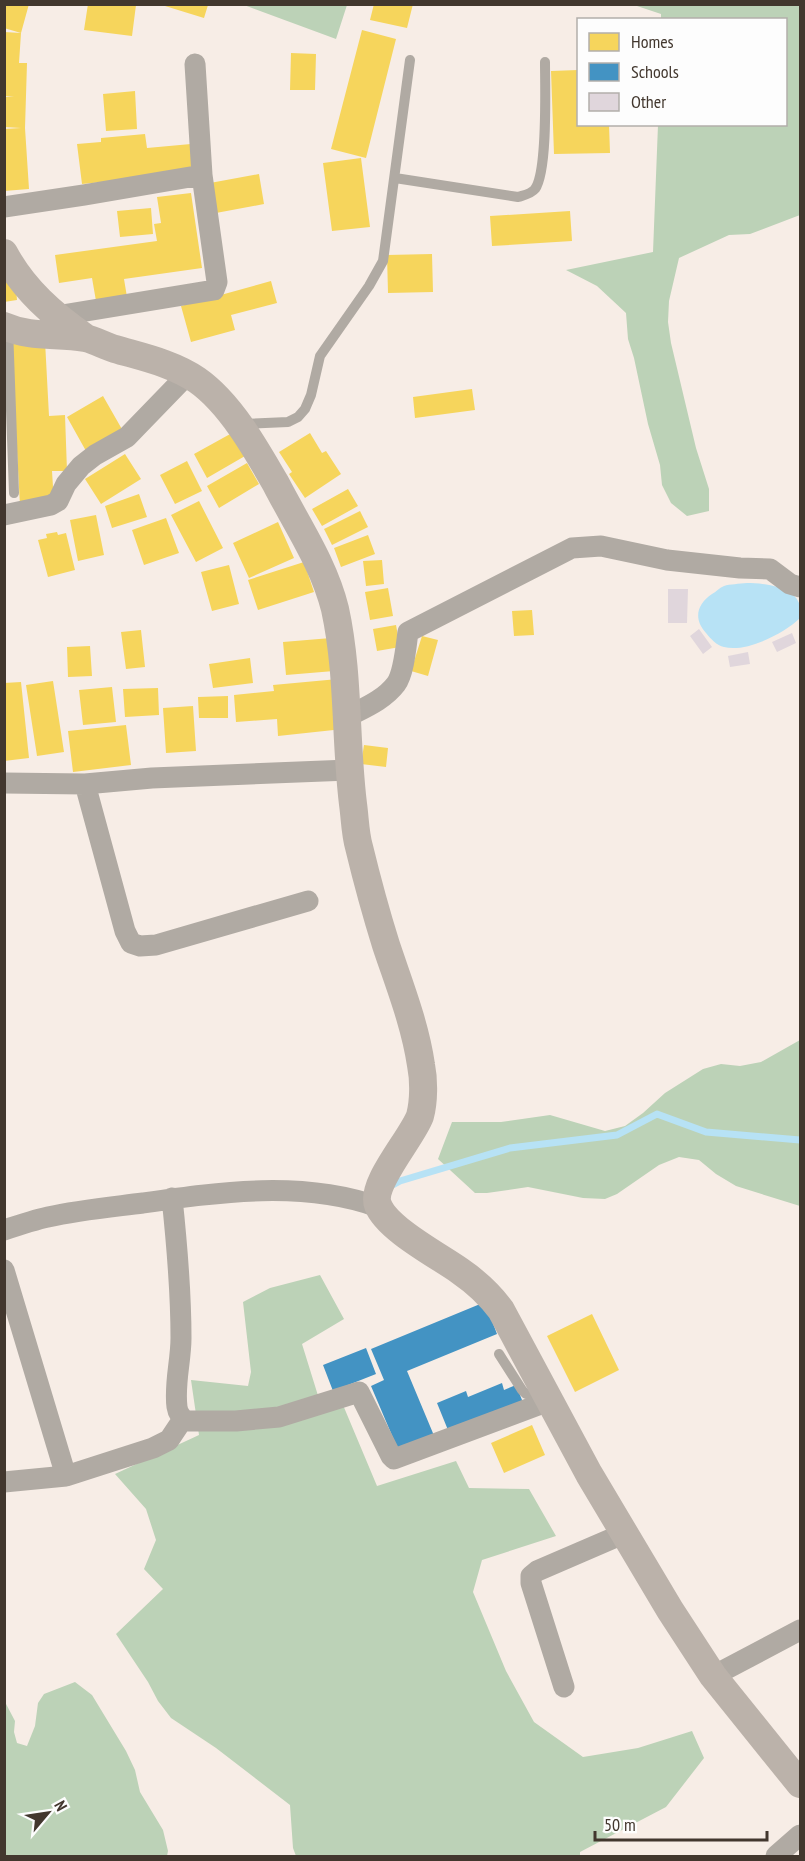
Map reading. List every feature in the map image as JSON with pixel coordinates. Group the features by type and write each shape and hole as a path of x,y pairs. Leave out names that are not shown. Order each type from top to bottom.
{"street":[{"path":"56,316 214,290 217,282 202,175 195,64"},
{"path":"4,207 202,175"},
{"path":"4,253 29,290 56,316 86,338 111,348 154,359 188,374 210,389 238,424 310,545 326,580 340,636 344,665 349,770 358,844 422,1067 421,1113 413,1131 380,1181 378,1198 400,1232 460,1271 491,1297 505,1317 589,1474 712,1676 799,1779"},
{"path":"6,327 24,334 86,338"},
{"path":"4,515 51,505 58,501 66,484 81,466 95,455 127,437 188,374"},
{"path":"347,717 378,701 397,684 408,632 572,548 601,546 667,560 770,569 790,584 801,587"},
{"path":"4,783 85,784 152,778 349,770"},
{"path":"85,784 125,931 131,943 140,946 156,945 308,901"},
{"path":"4,1230 47,1217 172,1198 231,1192 293,1192 357,1199 378,1198"},
{"path":"172,1198 181,1289 181,1354 177,1375 177,1411 183,1419 187,1421 236,1421 279,1417 359,1392 394,1459 546,1394"},
{"path":"4,1270 66,1476"},
{"path":"4,1482 66,1476 153,1448 169,1440 183,1419"},
{"path":"564,1687 531,1583 531,1576 537,1571 625,1533"},
{"path":"712,1676 801,1630"},
{"path":"776,1857 801,1835"}],"lane":[{"path":"238,424 288,422 298,417 305,409 311,395 320,356 369,286 383,261 410,60"},
{"path":"395,178 518,197 529,194 541,175 545,62"},
{"path":"6,327 14,493"},
{"path":"499,1354 526,1394 546,1394"}],"green space":[{"path":"244,5 347,5 336,39"},
{"path":"634,5 800,5 800,215 750,234 729,235 679,258 669,301 668,322 671,343 696,448 709,489 709,511 687,516 671,503 662,485 660,465 628,339 626,313 597,286 566,270 653,252 658,126 787,126 787,18 661,18 661,14"},
{"path":"800,1040 800,1206 736,1186 699,1160 679,1157 659,1165 617,1194 605,1199 583,1198 528,1187 475,1193 438,1159 452,1122 501,1122 550,1115 605,1131 625,1126 665,1093 703,1069 721,1064 740,1066 761,1062"},
{"path":"320,1275 344,1319 302,1344 320,1402 343,1405 377,1486 456,1461 469,1488 529,1489 556,1536 482,1560 473,1592 506,1671 534,1722 583,1757 638,1748 692,1731 704,1758 666,1807 580,1852 580,1856 296,1856 293,1848 290,1805 216,1748 171,1718 116,1634 163,1589 144,1569 156,1540 146,1509 115,1474 199,1435 191,1380 248,1386 251,1372 243,1302 270,1288"},
{"path":"75,1682 92,1695 126,1751 135,1770 140,1792 163,1830 167,1856 5,1856 5,1702 15,1721 14,1732 17,1743 27,1746 35,1726 38,1703 44,1694"}],"water":[{"path":"747,583 784,589 796,597 799,603 800,618 785,630 754,644 733,648 721,646 702,628 698,617 700,607 707,598 722,587"}],"building: Homes":[{"path":"4,4 29,4 21,33 4,28"},
{"path":"88,4 136,5 132,36 84,30"},
{"path":"374,4 413,4 407,28 370,20"},
{"path":"165,5 208,5 204,18"},
{"path":"362,30 396,39 366,158 331,149"},
{"path":"4,32 21,33 19,63 27,63 25,128 29,189 4,191 4,129 21,128 4,127 4,97 14,97 4,96"},
{"path":"291,53 316,54 315,90 290,90"},
{"path":"577,70 577,126 609,126 610,153 554,154 551,71"},
{"path":"135,91 137,129 106,131 103,94"},
{"path":"145,134 147,148 191,144 194,173 82,184 77,144 101,142 101,138"},
{"path":"361,158 370,227 332,231 323,163"},
{"path":"259,174 264,204 216,213 210,183"},
{"path":"191,193 202,268 124,279 127,297 96,301 92,278 59,283 55,255 157,241 154,224 161,223 157,197"},
{"path":"151,208 153,234 120,237 117,211"},
{"path":"570,211 572,241 492,246 490,216"},
{"path":"432,254 433,292 388,293 387,255"},
{"path":"4,271 15,277 17,300 4,302"},
{"path":"271,281 277,303 231,315 235,330 191,342 181,306"},
{"path":"45,341 49,416 65,415 67,471 52,471 54,503 20,505 11,343"},
{"path":"472,389 475,410 415,418 413,397"},
{"path":"103,396 123,431 86,451 67,417"},
{"path":"232,433 245,456 207,478 194,454"},
{"path":"310,433 322,453 326,451 341,474 305,498 289,474 292,472 279,452"},
{"path":"125,454 141,479 101,504 85,479"},
{"path":"187,461 202,491 175,504 160,475"},
{"path":"247,463 259,484 219,508 207,486"},
{"path":"348,489 358,506 322,526 312,509"},
{"path":"139,494 147,517 112,528 105,506"},
{"path":"199,501 223,548 196,562 171,515"},
{"path":"360,511 368,527 332,545 324,529"},
{"path":"96,515 104,555 78,561 70,520"},
{"path":"166,518 179,553 144,565 132,530"},
{"path":"278,522 294,558 249,578 233,543"},
{"path":"57,532 58,535 66,533 75,570 48,577 38,540 47,538 46,534"},
{"path":"368,535 375,554 341,567 334,548"},
{"path":"382,560 384,584 366,586 363,561"},
{"path":"304,562 314,592 258,610 248,580"},
{"path":"229,565 239,604 212,611 201,572"},
{"path":"388,588 393,616 370,620 365,592"},
{"path":"532,610 534,635 514,636 512,611"},
{"path":"396,625 400,647 377,651 373,629"},
{"path":"141,630 145,667 126,669 121,632"},
{"path":"422,636 438,640 428,676 411,671"},
{"path":"331,638 334,671 286,675 283,642"},
{"path":"90,646 92,676 68,677 67,647"},
{"path":"250,658 253,683 213,688 209,664"},
{"path":"338,679 343,729 278,736 277,719 236,722 234,695 274,691 273,685"},
{"path":"53,681 64,752 37,756 26,685"},
{"path":"21,682 29,758 4,761 4,683"},
{"path":"112,687 116,722 83,725 79,690"},
{"path":"158,688 159,715 125,717 123,689"},
{"path":"228,696 228,718 199,718 198,697"},
{"path":"193,706 196,751 166,753 163,708"},
{"path":"126,725 131,765 73,772 68,731"},
{"path":"364,745 388,748 386,767 361,764"},
{"path":"592,1314 619,1370 575,1392 547,1336"},
{"path":"532,1425 545,1455 504,1473 491,1443"}],"building: Schools":[{"path":"485,1302 497,1334 407,1371 435,1438 399,1452 371,1386 384,1380 371,1349"},
{"path":"366,1348 376,1374 333,1391 323,1365"},
{"path":"502,1383 504,1390 516,1385 524,1405 450,1435 437,1403 466,1391 468,1397"}],"building: Other":[{"path":"668,589 688,589 687,623 668,623"},
{"path":"699,629 712,647 703,654 690,636"},
{"path":"792,633 796,643 777,652 772,642"},
{"path":"748,652 750,664 730,667 728,656"}],"waterway":[{"path":"389,1187 400,1181 510,1148 617,1135 657,1114 706,1132 800,1140"}]}
